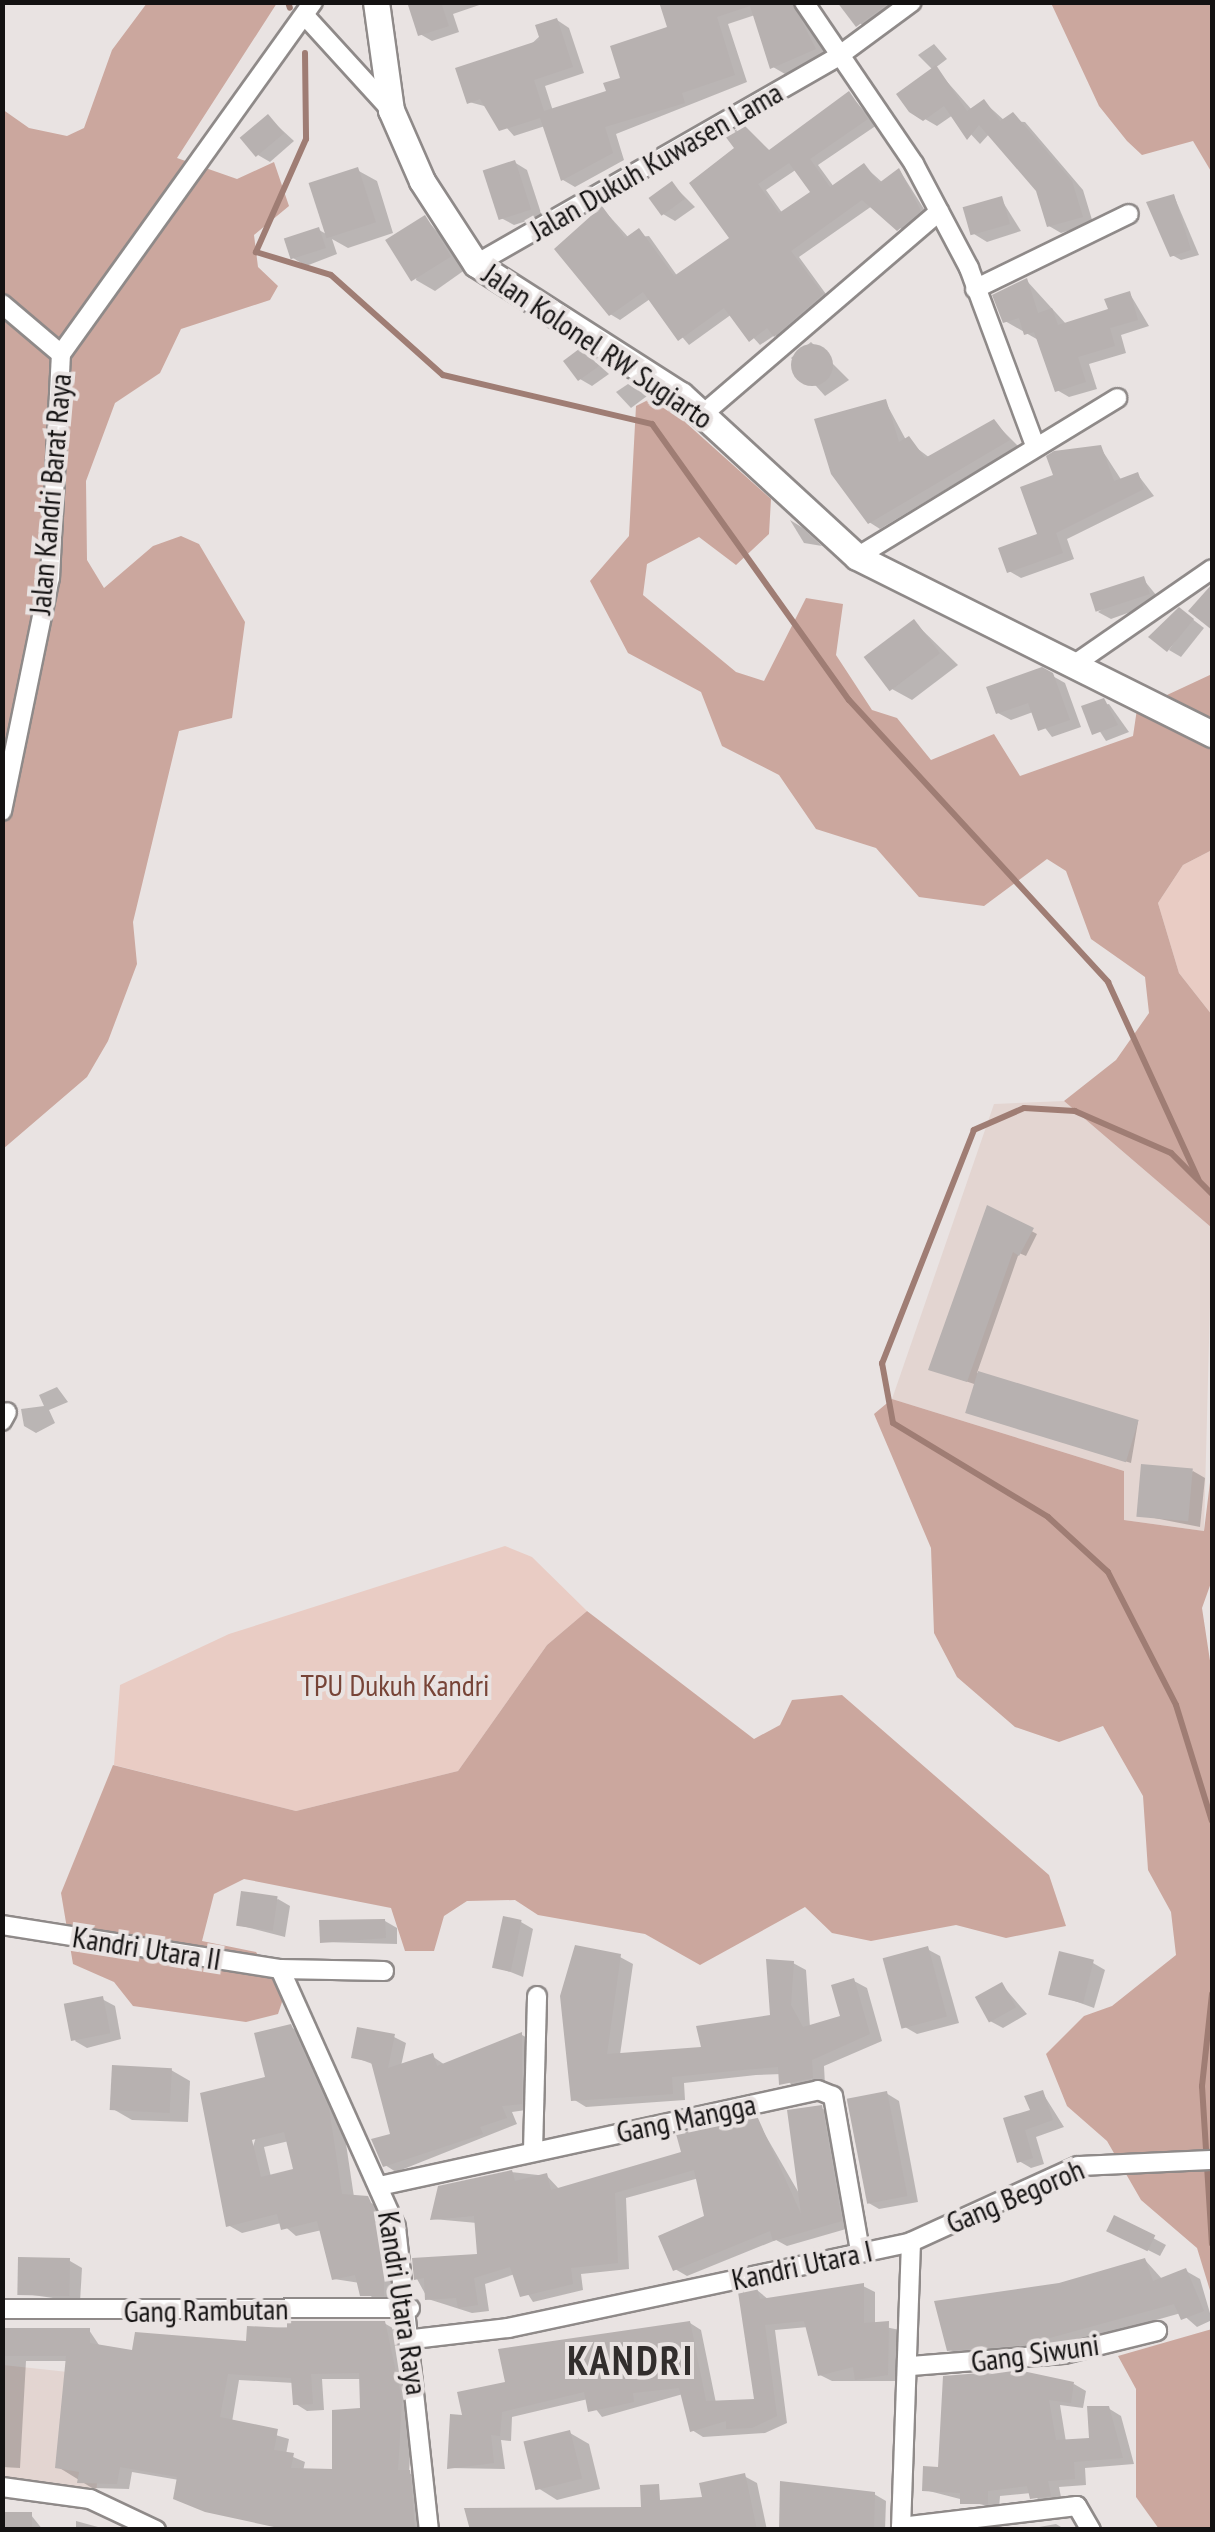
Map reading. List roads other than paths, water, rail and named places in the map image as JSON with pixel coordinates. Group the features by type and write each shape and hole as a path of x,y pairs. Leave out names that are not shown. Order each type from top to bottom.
{"main road":[{"name":"Jalan Kolonel RW Sugiarto","path":"376,2 391,110 422,182 476,264 703,414 857,557 1212,734"}],"street":[{"path":"804,2 836,58 939,212 975,289 1034,443"},
{"name":"Jalan Dukuh Kuwasen Lama","path":"476,264 836,58 912,2"},
{"path":"2,304 62,354 310,10 391,110"},
{"path":"703,414 939,212"},
{"path":"975,289 1129,214"},
{"name":"Jalan Kandri Barat Raya","path":"2,811 50,578 62,354"},
{"path":"857,557 1034,443 1117,398"},
{"path":"1072,666 1212,568"},
{"name":"Kandri Utara II","path":"2,1925 283,1973 384,1971"},
{"name":"Kandri Utara Raya","path":"283,1973 384,2185 410,2308 429,2530"},
{"path":"533,2150 537,1996"},
{"name":"Gang Mangga","path":"384,2185 533,2150 827,2092 860,2252"},
{"name":"Gang Begoroh","path":"911,2242 1078,2166 1182,2168 1212,2160"},
{"name":"Kandri Utara I","path":"414,2339 508,2328 911,2242 911,2366 901,2528"},
{"name":"Gang Rambutan","path":"2,2309 410,2308"},
{"name":"Gang Siwuni","path":"911,2366 1064,2354 1157,2332"},
{"path":"2,2486 90,2499 156,2530"},
{"path":"901,2528 1077,2506 1091,2530"}],"waterway":[{"path":"288,2 290,8"},
{"path":"305,53 306,139 256,252 331,275 443,375 652,424 849,700 1108,982 1198,1179"},
{"path":"1212,1194 1171,1153 1075,1111 1024,1108 974,1130 882,1363 893,1423 1048,1517 1108,1572 1176,1705 1212,1821"},
{"path":"1212,1994 1202,2086 1212,2244"}],"district":[{"name":"KANDRI","path":"631,2360"}],"park label":[{"name":"TPU Dukuh Kandri","path":"395,1685"}]}
